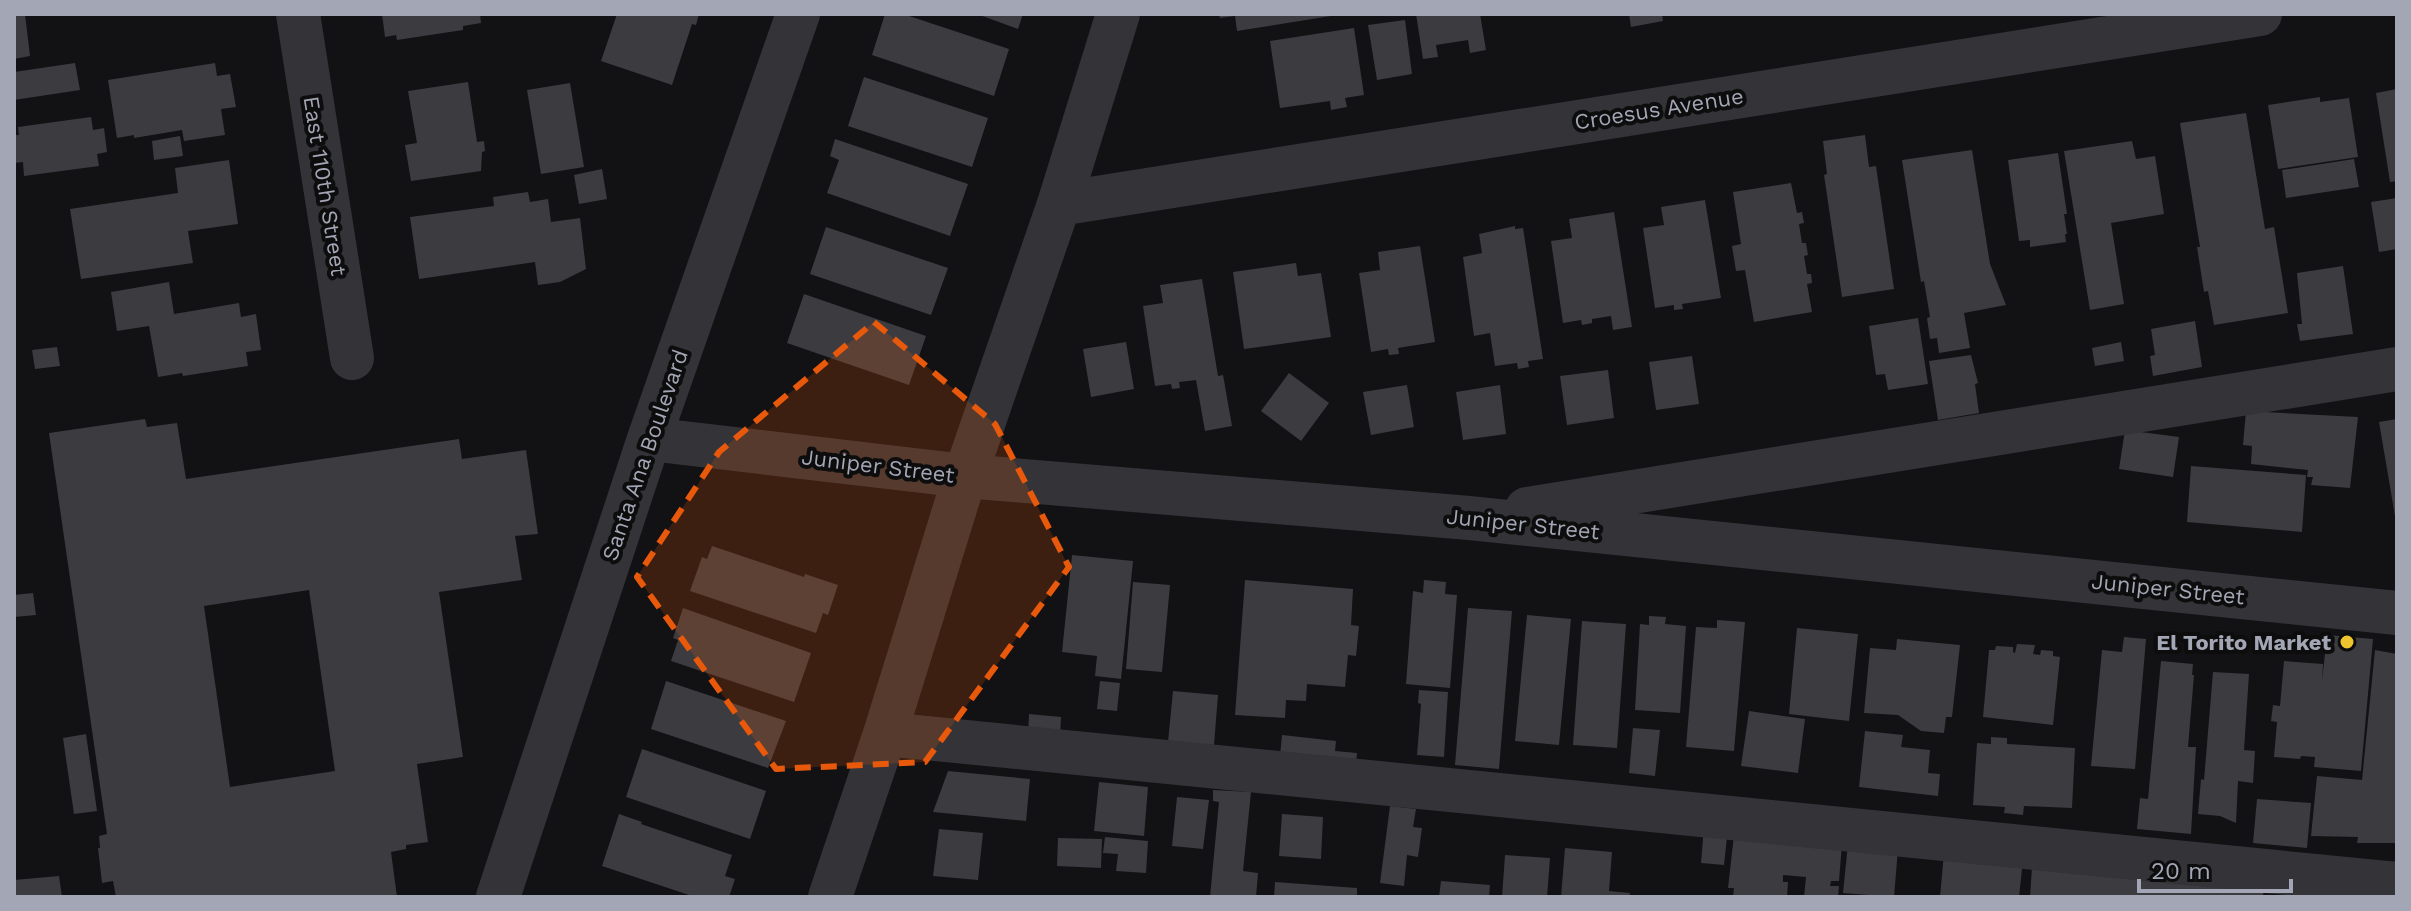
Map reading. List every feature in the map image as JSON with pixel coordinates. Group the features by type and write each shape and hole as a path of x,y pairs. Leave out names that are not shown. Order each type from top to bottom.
{"street":[{"name":"East 110th Street","path":"298,14 352,358"},
{"name":"Santa Ana Boulevard","path":"498,897 649,439 798,14"},
{"path":"830,897 885,734 965,476 1059,204 1118,14"},
{"name":"Croesus Avenue","path":"1059,204 2260,14"},
{"path":"1469,518 2397,369"},
{"name":"Juniper Street","path":"649,439 965,476 1469,518 2397,613"},
{"path":"885,734 2397,884"}],"highlighted area":[{"path":"874,322 995,424 1069,567 925,762 776,769 637,577 719,452"}],"building":[{"path":"14,14 25,14 30,56 14,59"},
{"path":"382,14 480,14 481,23 463,26 463,30 397,40 396,35 385,37"},
{"path":"617,14 699,14 696,25 692,24 672,85 601,61"},
{"path":"885,14 903,14 1009,49 994,96 872,55"},
{"path":"977,14 1023,14 1018,29"},
{"path":"1219,14 1331,16 1237,31 1235,16 1220,18"},
{"path":"1416,14 1480,14 1486,50 1470,53 1468,40 1436,45 1438,57 1423,59"},
{"path":"1629,14 1662,14 1663,21 1631,27"},
{"path":"1405,20 1412,74 1377,80 1368,25"},
{"path":"1354,28 1364,95 1345,98 1347,107 1331,110 1330,101 1280,108 1270,41"},
{"path":"75,63 80,90 14,100 14,72"},
{"path":"215,63 217,76 230,74 236,107 221,109 225,135 184,141 182,130 117,138 108,80"},
{"path":"864,77 988,118 972,167 848,126"},
{"path":"468,82 477,142 484,141 481,171 411,181 405,145 417,143 408,91"},
{"path":"570,83 584,167 541,174 527,90"},
{"path":"2397,89 2397,181 2390,182 2376,93"},
{"path":"2320,97 2320,102 2349,98 2358,157 2278,169 2268,105"},
{"path":"2246,113 2265,229 2274,227 2288,313 2214,325 2208,291 2204,292 2180,123"},
{"path":"91,117 93,130 104,128 107,152 97,154 99,166 24,176 23,162 14,163 14,135 19,135 18,127"},
{"path":"1865,135 1869,167 1876,166 1894,289 1842,297 1824,175 1827,174 1823,141"},
{"path":"180,136 183,156 154,160 152,141"},
{"path":"835,139 968,184 950,236 827,193 839,160 830,156"},
{"path":"2132,141 2136,159 2155,156 2164,214 2111,223 2124,304 2090,310 2064,151"},
{"path":"1972,150 1990,264 2006,305 1964,313 1970,348 1939,353 1937,338 1930,339 1927,318 1930,317 1924,281 1921,282 1902,160"},
{"path":"2058,153 2067,214 2064,214 2066,242 2030,247 2030,240 2019,241 2008,160"},
{"path":"2354,159 2359,187 2286,198 2282,170"},
{"path":"229,160 238,224 188,231 193,263 81,279 70,209 178,193 175,168"},
{"path":"602,169 607,199 579,204 574,175"},
{"path":"1791,183 1797,213 1802,212 1804,223 1799,224 1802,243 1806,243 1808,255 1804,256 1807,274 1811,274 1812,283 1807,284 1812,312 1754,322 1745,270 1736,271 1732,246 1741,244 1733,192"},
{"path":"528,192 530,202 548,199 551,222 580,218 586,269 560,282 538,285 535,262 419,279 410,217 494,206 493,197"},
{"path":"2397,198 2397,249 2379,252 2371,202"},
{"path":"1705,200 1721,298 1682,304 1683,309 1674,310 1674,305 1655,308 1643,228 1664,225 1661,207"},
{"path":"1614,212 1632,327 1613,330 1611,316 1592,319 1592,323 1582,325 1581,320 1563,323 1551,241 1572,238 1569,219"},
{"path":"1515,226 1515,229 1523,228 1543,359 1528,361 1529,367 1518,369 1517,363 1495,366 1490,333 1474,336 1463,257 1482,253 1479,234"},
{"path":"826,227 948,268 931,315 810,274"},
{"path":"1420,246 1435,342 1398,348 1399,354 1389,355 1388,349 1371,352 1359,273 1380,270 1378,252"},
{"path":"1296,263 1298,276 1321,273 1331,337 1244,349 1233,272"},
{"path":"2343,266 2353,334 2300,341 2297,324 2302,324 2297,273"},
{"path":"1202,279 1218,376 1223,375 1232,426 1205,431 1196,380 1179,382 1180,388 1172,389 1171,384 1155,386 1143,306 1163,303 1160,285"},
{"path":"169,282 174,314 239,303 241,317 256,314 261,350 246,352 248,366 158,377 149,326 117,331 111,292"},
{"path":"804,294 926,336 909,385 787,343"},
{"path":"1918,318 1928,384 1888,390 1885,374 1876,375 1869,326"},
{"path":"2195,321 2202,367 2153,376 2150,356 2155,355 2151,329"},
{"path":"1126,342 1134,389 1091,397 1083,349"},
{"path":"2121,342 2124,361 2095,366 2092,348"},
{"path":"57,347 60,366 35,369 32,350"},
{"path":"1971,355 1978,383 1975,384 1979,413 1938,420 1929,361"},
{"path":"1692,356 1699,404 1656,410 1649,362"},
{"path":"1608,370 1614,418 1567,425 1560,376"},
{"path":"1289,373 1329,403 1301,441 1261,411"},
{"path":"1407,385 1414,427 1371,435 1363,392"},
{"path":"1500,385 1506,434 1463,440 1456,392"},
{"path":"2246,411 2358,417 2350,488 2311,485 2313,477 2307,477 2308,470 2251,464 2252,446 2243,445"},
{"path":"145,419 147,427 177,423 186,479 459,439 462,459 526,450 538,534 515,536 522,580 439,592 463,757 417,764 428,842 406,845 406,849 391,852 397,897 116,897 113,881 102,883 99,836 107,834 49,433","holes":["309,590 335,771 230,787 204,606"]},
{"path":"2397,419 2397,516 2395,516 2379,422"},
{"path":"2125,430 2179,437 2173,477 2119,469"},
{"path":"2191,466 2306,475 2302,532 2187,522"},
{"path":"712,546 804,577 805,574 838,585 828,615 823,613 816,633 690,591 702,557 707,559"},
{"path":"1072,555 1133,561 1121,679 1095,676 1097,656 1062,652"},
{"path":"1245,580 1353,589 1351,625 1359,626 1356,656 1348,655 1345,687 1307,684 1306,701 1286,700 1285,718 1235,715"},
{"path":"1424,580 1446,582 1445,594 1457,595 1450,688 1406,684 1413,591 1423,593"},
{"path":"1133,582 1170,585 1162,672 1126,669"},
{"path":"33,593 36,615 14,617 14,595"},
{"path":"683,608 811,653 794,702 671,661 678,640 673,638"},
{"path":"1468,608 1512,611 1499,769 1455,765"},
{"path":"1527,615 1571,619 1559,745 1515,741"},
{"path":"1649,616 1666,617 1665,624 1686,626 1680,713 1635,710 1640,624 1649,625"},
{"path":"1717,620 1745,622 1734,751 1686,747 1696,627 1717,628"},
{"path":"1582,621 1626,624 1617,748 1573,745"},
{"path":"1797,628 1858,634 1849,721 1789,714"},
{"path":"2327,635 2373,639 2361,771 2314,767 2315,757 2274,757 2277,722 2271,721 2273,705 2280,706 2284,661 2323,664 2322,681"},
{"path":"2124,637 2146,639 2135,769 2091,766 2102,650 2122,652"},
{"path":"1897,639 1960,645 1952,717 1946,717 1944,733 1921,731 1898,715 1864,713 1870,648 1896,650"},
{"path":"2017,644 2035,645 2033,654 2040,655 2041,650 2053,651 2053,656 2060,657 2053,725 1983,717 1989,650 1995,650 1996,646 2013,647 2015,653"},
{"path":"2375,650 2397,654 2397,843 2357,843 2358,837 2311,836 2317,776 2362,780"},
{"path":"2161,661 2193,664 2188,747 2196,747 2191,834 2137,829 2140,798 2148,799"},
{"path":"2213,672 2249,674 2244,750 2255,751 2253,783 2238,781 2236,823 2220,816 2198,814"},
{"path":"666,681 786,721 768,768 651,729"},
{"path":"1100,681 1120,683 1117,711 1097,709"},
{"path":"1419,690 1448,692 1444,757 1417,755 1421,704 1418,703"},
{"path":"1173,691 1218,695 1214,745 1168,742"},
{"path":"1749,711 1805,719 1798,773 1741,766"},
{"path":"1029,714 1061,717 1060,737 1028,735"},
{"path":"1633,728 1660,730 1655,776 1629,773"},
{"path":"1865,731 1903,735 1901,747 1930,750 1928,773 1940,774 1938,796 1859,787"},
{"path":"86,734 97,811 74,814 63,738"},
{"path":"1282,735 1336,741 1335,751 1357,753 1356,763 1280,756"},
{"path":"1991,737 2007,738 2007,744 2075,748 2072,808 2024,806 2023,815 2004,813 2005,807 1973,805 1977,743 1991,744"},
{"path":"642,749 766,791 750,839 626,797"},
{"path":"948,771 1030,779 1026,821 933,812"},
{"path":"1099,782 1148,787 1144,836 1094,831"},
{"path":"1213,790 1251,792 1243,871 1258,873 1256,897 1210,897 1219,802 1213,801"},
{"path":"1177,797 1209,800 1203,849 1172,846"},
{"path":"2257,799 2311,803 2307,848 2253,843"},
{"path":"1390,806 1416,809 1413,827 1422,828 1418,857 1407,855 1404,886 1380,883"},
{"path":"619,814 732,855 725,876 735,879 729,897 695,897 602,866"},
{"path":"1282,814 1323,817 1321,859 1279,856"},
{"path":"1704,826 1728,828 1724,865 1701,863"},
{"path":"939,829 983,833 978,880 933,876"},
{"path":"1734,835 1842,844 1839,881 1831,881 1830,886 1839,886 1838,897 1804,897 1806,877 1783,875 1783,882 1788,882 1787,897 1733,897 1734,888 1728,888"},
{"path":"1105,837 1148,841 1146,873 1116,871 1118,854 1103,853"},
{"path":"1058,838 1102,839 1101,868 1057,866"},
{"path":"1848,844 1898,849 1894,897 1843,893"},
{"path":"1565,848 1612,852 1609,891 1630,893 1629,897 1561,897"},
{"path":"1944,853 2023,859 2019,897 1940,897"},
{"path":"1505,855 1550,858 1547,897 1502,897"},
{"path":"2032,867 2264,886 2263,897 2030,897"},
{"path":"59,876 62,897 14,897 14,880"},
{"path":"1441,881 1490,885 1489,897 1439,897"},
{"path":"1275,882 1357,888 1357,897 1274,897"}],"place":[{"name":"El Torito Market","path":"2347,642"}]}
